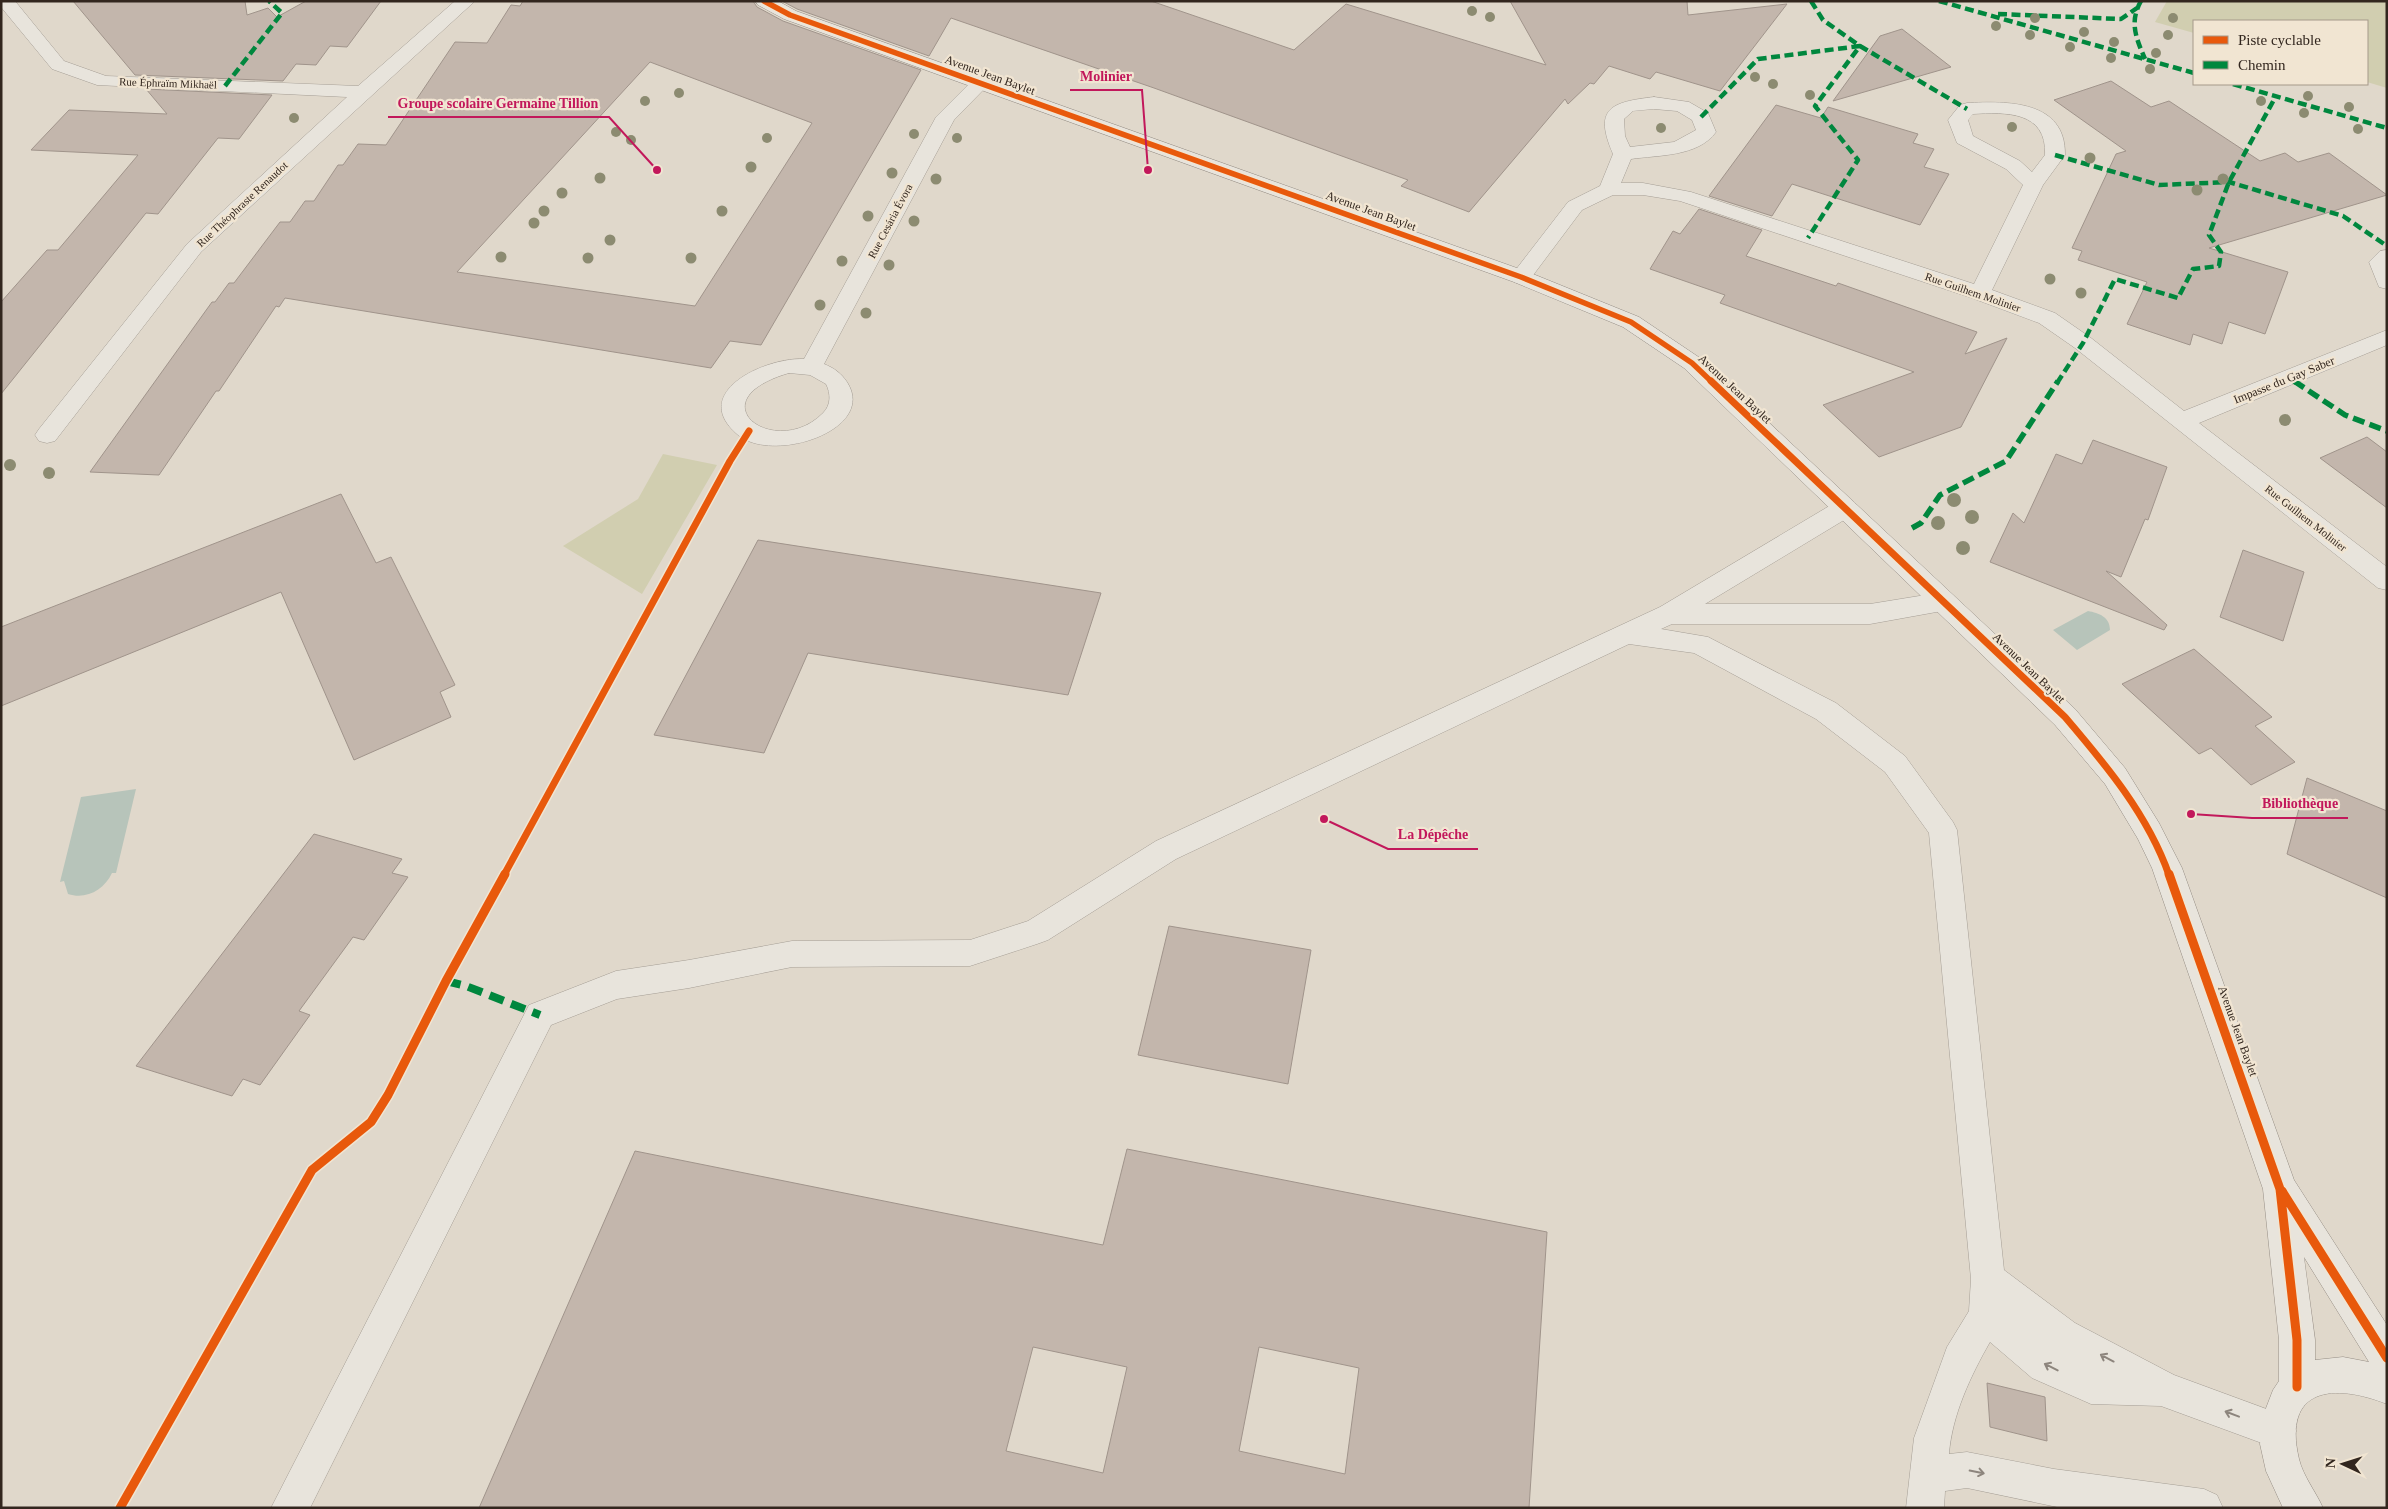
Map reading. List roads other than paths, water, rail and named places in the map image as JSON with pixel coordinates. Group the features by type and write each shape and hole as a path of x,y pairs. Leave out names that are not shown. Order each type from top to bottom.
{"street":[{"name":"Rue Éphraïm Mikhaël","path":"6,1 58,65 104,80 364,92"},
{"name":"Rue Théophraste Renaudot","path":"47,435 194,248 466,1"},
{"name":"Avenue Jean Baylet","path":"764,1 790,15 1522,277 1631,322 1692,363 2065,717 2114,776 2149,831 2167,868 2266,1142 2280,1189 2290,1292 2297,1340 2297,1387"},
{"name":"Rue Cesária Évora","path":"811,367 946,117 981,84"},
{"path":"1980,293 2033,184 2055,155 2054,136 2040,118 2014,108 1966,110 1958,120 1964,139 2013,165 2033,184"},
{"path":"1609,189 1623,154"},
{"name":"Rue Guilhem Molinier","path":"1522,277 1574,206 1609,189 1643,189 1684,196 1980,293 2047,318 2083,343 2387,580"},
{"path":"2387,256 2379,262 2387,282"},
{"name":"Impasse du Gay Saber","path":"2181,421 2387,337"},
{"path":"290,1508 540,1015 616,985 688,974 792,954 970,953 1037,931 1166,850 1669,614 1845,508"},
{"path":"1669,614 1870,614 1944,602"},
{"path":"1626,634 1699,644 1826,711 1895,764 1943,830 1988,1279 1986,1314 1960,1360 1932,1438 1927,1492"},
{"name":"Avenue Jean Baylet","path":"2280,1189 2387,1358"},
{"path":"1988,1279 2063,1335 2165,1390 2278,1431"},
{"path":"1986,1314 2045,1365 2091,1386 2165,1390"},
{"path":"2304,1508 2284,1470 2278,1431 2284,1406 2297,1387 2316,1377 2340,1374 2366,1378 2387,1386"},
{"path":"1927,1492 1967,1470 2054,1488 2185,1508 2204,1508"}],"place":[{"name":"Groupe scolaire Germaine Tillion","path":"657,170"},
{"name":"Molinier","path":"1148,170"},
{"name":"Bibliothèque","path":"2191,814"},
{"name":"La Dépêche","path":"1324,819"}]}
